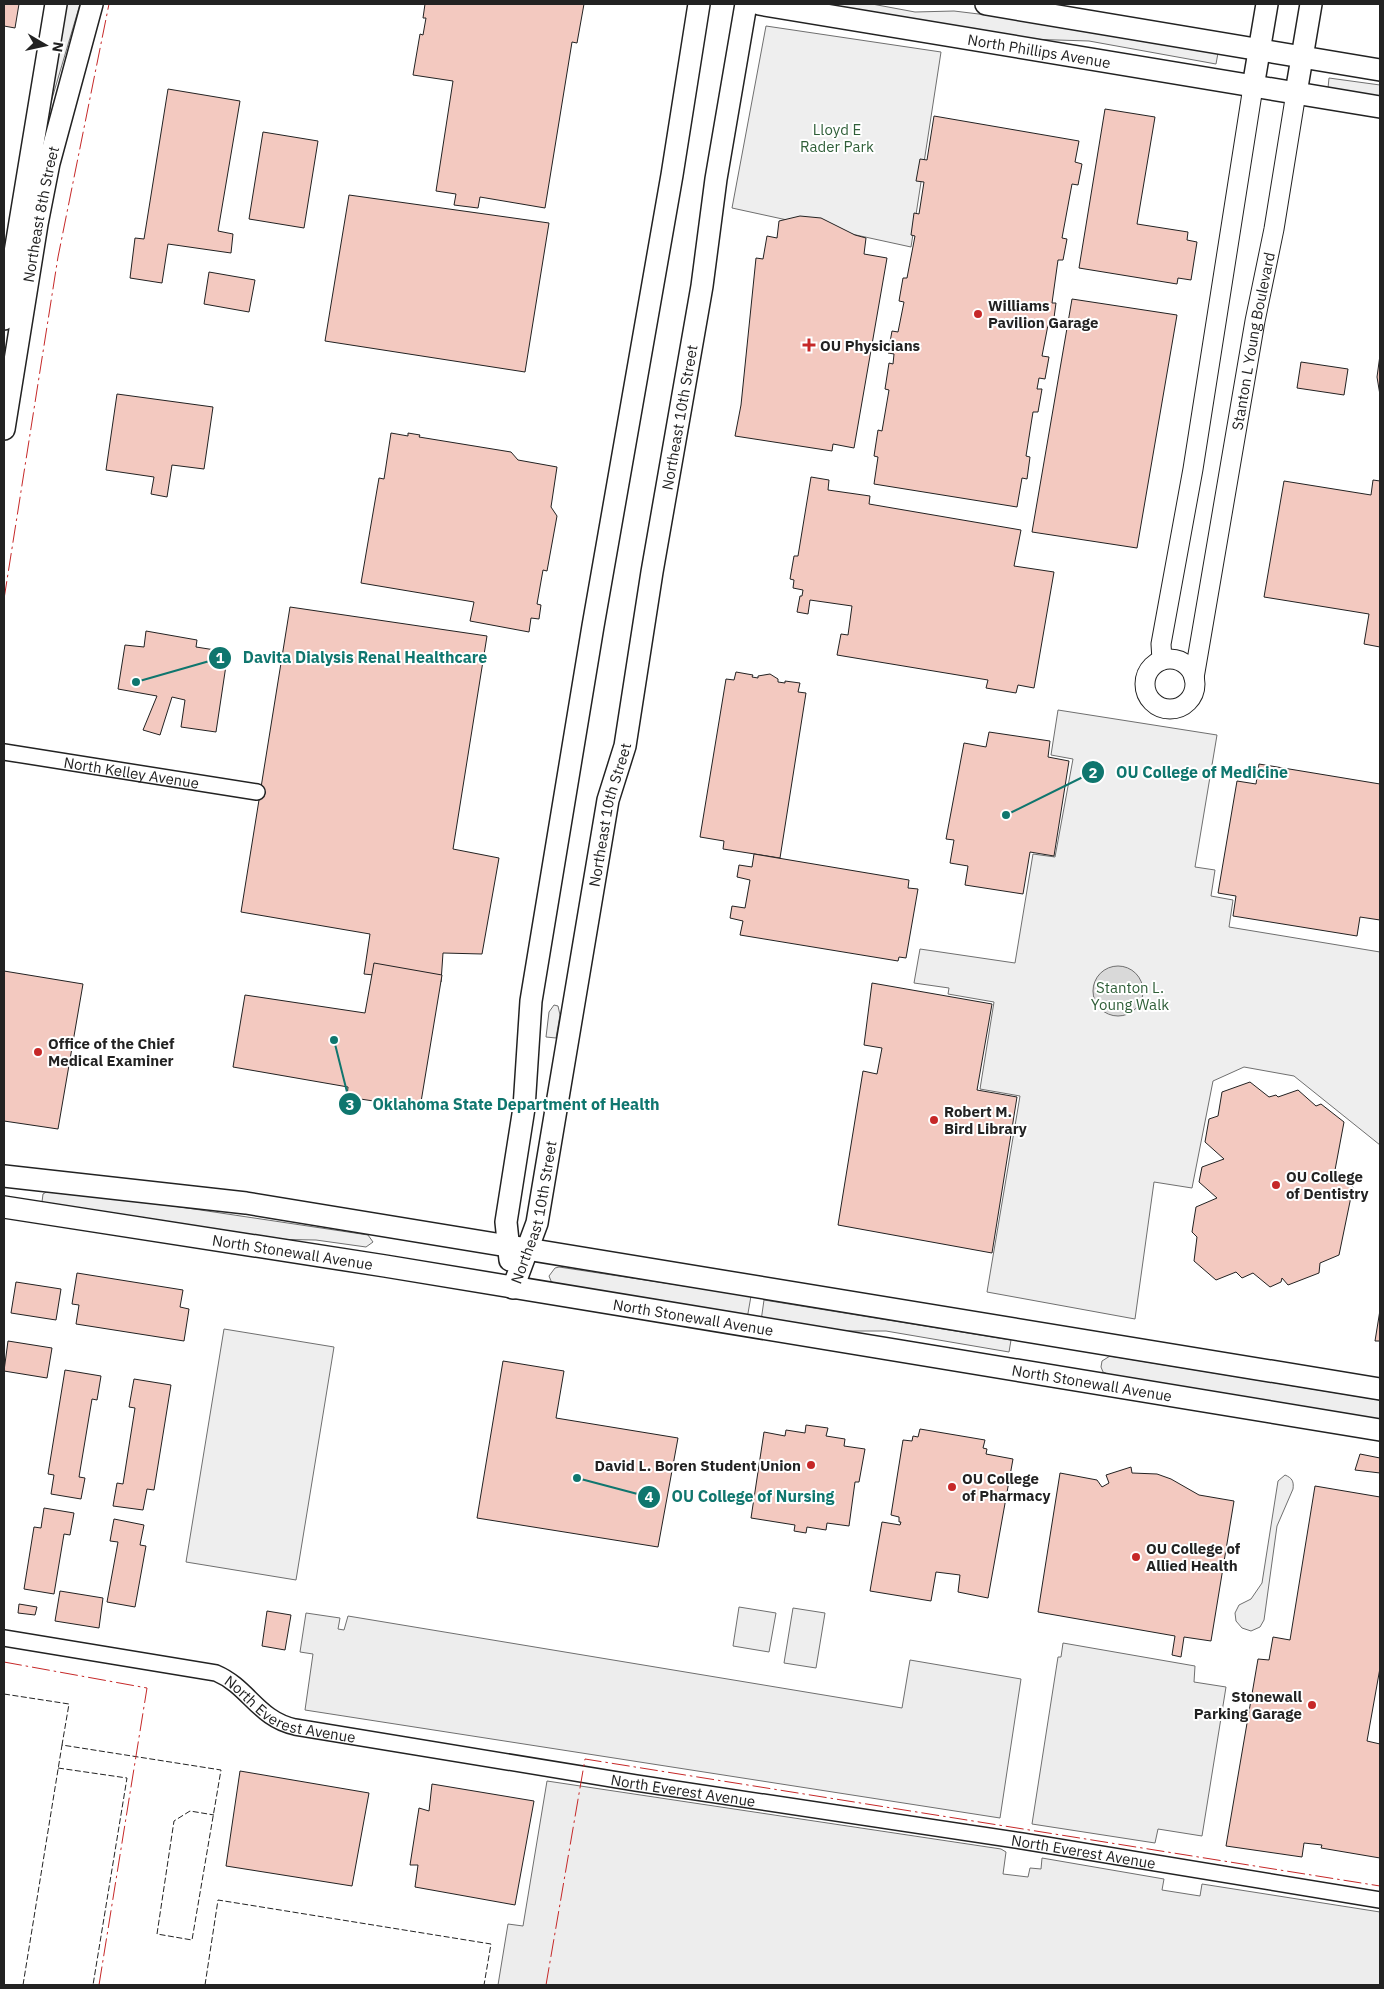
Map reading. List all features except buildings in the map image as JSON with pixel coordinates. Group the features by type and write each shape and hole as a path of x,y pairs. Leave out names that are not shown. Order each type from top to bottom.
{"main road":[{"name":"Northeast 8th Street","path":"4,429 9,314 56,4"},
{"name":"Northeast 8th Street","path":"9,314 92,4"},
{"name":"Northeast 10th Street","path":"518,1248 506,1222 524,1108 531,1000 593,626 671,184 699,4"},
{"name":"Northeast 10th Street","path":"513,1288 518,1248 537,1223 608,800 625,746 652,572 702,286 716,179 746,4"},
{"name":"North Phillips Avenue","path":"759,4 1380,107"},
{"path":"986,4 1380,70"},
{"path":"1253,87 1267,4"},
{"name":"Stanton L Young Boulevard","path":"1296,93 1311,4"},
{"path":"4,1176 246,1203 1380,1389"},
{"name":"North Stonewall Avenue","path":"4,1207 1380,1430"}],"street":[{"path":"1162,660 1161,644 1195,459 1253,87"},
{"name":"Stanton L Young Boulevard","path":"1194,678 1248,358 1274,229 1296,93"},
{"path":"1171,659 1179,661 1189,668 1194,678 1194,691 1188,702 1173,709 1158,706 1150,699 1145,686 1148,673 1155,664 1162,660 1171,659"},
{"name":"North Kelley Avenue","path":"4,752 258,792"},
{"name":"North Everest Avenue","path":"4,1638 216,1674 235,1684 271,1718 295,1727 636,1783 1016,1840 1380,1900"}],"green space":[{"path":"65,4 80,4 46,119"},
{"path":"817,4 872,4 915,12 954,11 1028,20 1218,53 1216,64 1089,41 1026,39"},
{"name":"Lloyd E Rader Park","path":"766,26 941,52 911,247 732,208"},
{"path":"1329,78 1380,85 1380,97 1328,88"},
{"name":"Stanton L. Young Walk","path":"1058,710 1217,735 1195,867 1215,870 1211,896 1233,900 1229,927 1380,952 1380,1145 1294,1076 1244,1067 1213,1081 1192,1188 1154,1182 1135,1319 987,1292 1020,1096 980,1089 994,1002 948,994 949,988 914,983 920,949 1015,963 1033,854 1055,857 1073,759 1051,755"},
{"path":"554,1005 558,1006 560,1015 556,1038 546,1037 549,1012"},
{"path":"53,1188 368,1235 373,1242 366,1247 316,1240 261,1239 42,1202 43,1194"},
{"path":"559,1267 751,1296 747,1319 556,1285 549,1276 555,1268"},
{"path":"764,1300 1011,1340 1009,1352 886,1331 825,1331 761,1321"},
{"path":"224,1329 334,1347 296,1580 186,1562"},
{"path":"1110,1356 1380,1400 1380,1421 1110,1375 1103,1372 1101,1367 1102,1361"},
{"path":"1285,1475 1292,1480 1293,1489 1277,1526 1264,1620 1260,1627 1251,1631 1242,1628 1236,1621 1235,1613 1239,1605 1251,1599 1262,1583 1278,1481"},
{"path":"739,1607 776,1613 769,1652 733,1646"},
{"path":"793,1608 825,1613 816,1668 784,1663"}],"shaded area":[{"path":"1123,966 1136,973 1142,981 1142,1001 1136,1009 1128,1015 1113,1016 1100,1009 1094,1001 1093,986 1100,973 1108,967"},
{"path":"306,1613 340,1618 338,1629 344,1630 348,1616 902,1708 910,1660 1021,1679 1000,1818 305,1710 313,1654 300,1652"},
{"path":"1063,1643 1195,1666 1194,1682 1226,1687 1202,1836 1158,1829 1155,1843 1032,1824 1058,1657 1061,1657"},
{"path":"547,1781 1001,1849 1006,1852 1003,1874 1028,1877 1030,1868 1041,1869 1042,1858 1164,1879 1162,1890 1200,1896 1202,1884 1380,1912 1380,1985 498,1985 508,1924 523,1926"}],"fence":[{"path":"4,1694 69,1704 62,1745"},
{"path":"23,1985 62,1745 221,1770 192,1940 157,1934 174,1821 190,1811 214,1815"},
{"path":"58,1768 127,1778 93,1985"},
{"path":"205,1985 218,1900 491,1944 484,1985"}],"power":[{"path":"4,599 58,257 109,4"},
{"path":"4,1662 147,1688 99,1985"},
{"path":"546,1985 585,1759 1380,1886"}],"place":[{"name":"Williams Pavilion Garage","path":"978,314"},
{"name":"OU Physicians","path":"809,345"},
{"name":"Davita Dialysis Renal Healthcare","path":"136,682"},
{"name":"OU College of Medicine","path":"1006,815"},
{"name":"Oklahoma State Department of Health","path":"334,1040"},
{"name":"Office of the Chief Medical Examiner","path":"38,1052"},
{"name":"Robert M. Bird Library","path":"934,1120"},
{"name":"OU College of Dentistry","path":"1276,1185"},
{"name":"David L. Boren Student Union","path":"811,1465"},
{"name":"OU College of Nursing","path":"577,1478"},
{"name":"OU College of Pharmacy","path":"952,1487"},
{"name":"OU College of Allied Health","path":"1136,1557"},
{"name":"Stonewall Parking Garage","path":"1312,1705"}]}
